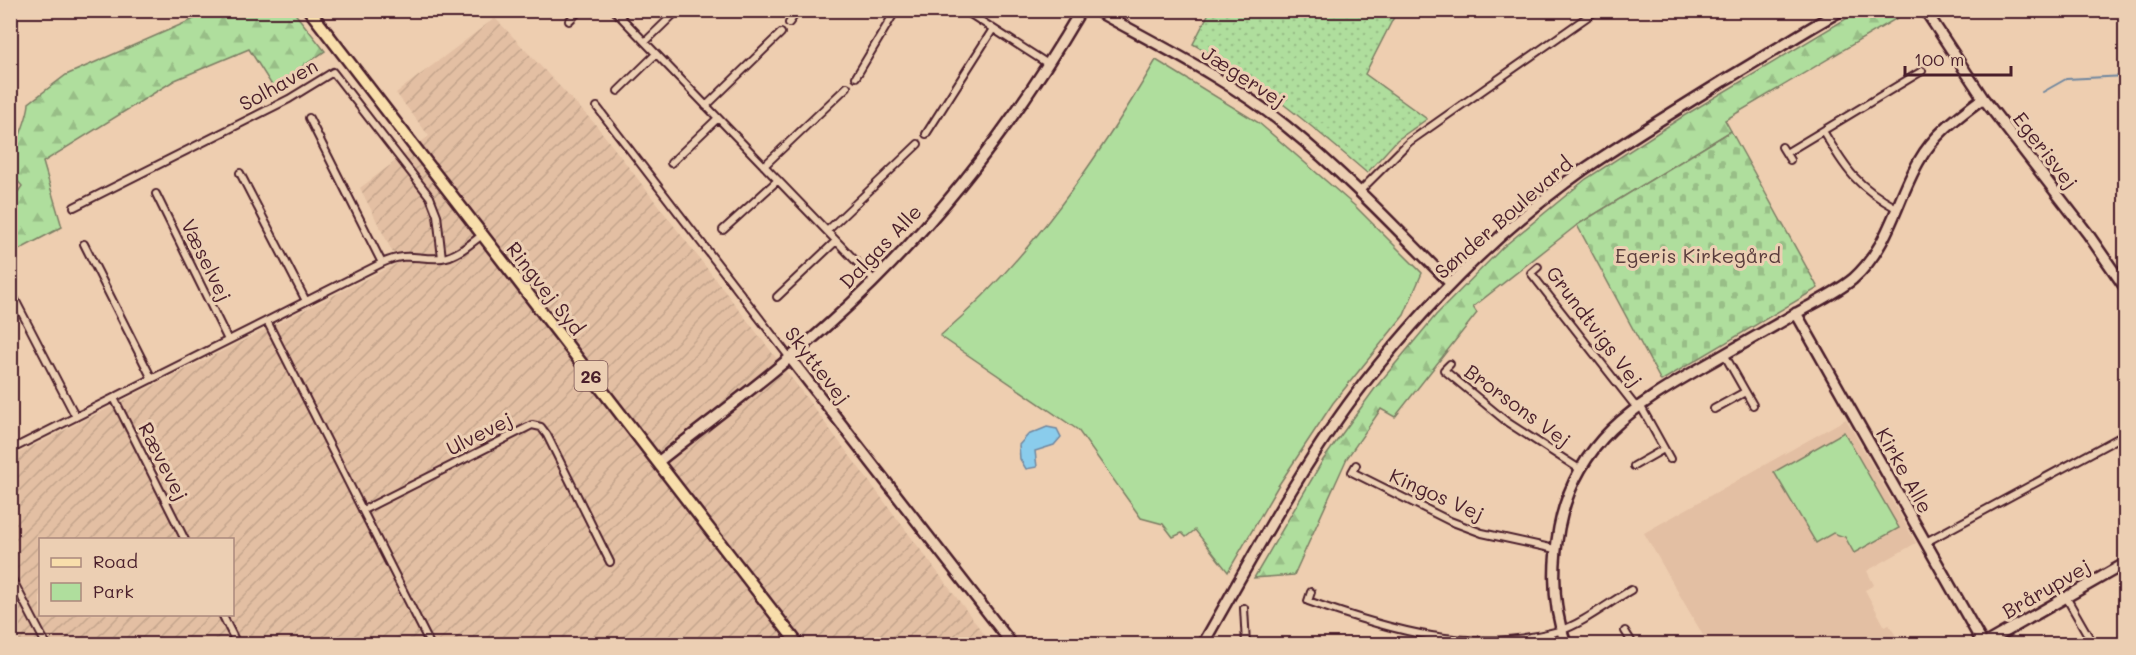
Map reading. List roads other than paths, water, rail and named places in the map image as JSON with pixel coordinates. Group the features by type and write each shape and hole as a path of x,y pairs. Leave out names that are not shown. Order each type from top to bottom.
{"main road":[{"name":"Ringvej Syd","path":"309,10 798,645"}],"street":[{"path":"569,21 580,10"},
{"path":"614,10 874,280"},
{"path":"645,42 678,10"},
{"path":"789,23 798,10"},
{"path":"856,77 896,10"},
{"path":"964,10 1048,64"},
{"name":"Dalgas Alle","path":"658,462 790,358 874,280 968,177 1048,64 1081,10"},
{"name":"Jægervej","path":"1095,10 1189,61 1285,124 1360,191 1450,283"},
{"path":"1360,191 1409,142 1597,10"},
{"name":"Sønder Boulevard","path":"1203,645 1296,482 1333,425 1403,336 1450,283 1505,233 1582,172 1632,137 1840,10"},
{"name":"Egerisvej","path":"1925,10 1983,98 2071,212 2126,289"},
{"name":"Egerisvej","path":"1930,10 1941,32"},
{"path":"926,134 993,29"},
{"path":"706,106 781,33"},
{"path":"618,92 656,54"},
{"path":"1790,160 1784,150 1822,131 1922,71"},
{"name":"Solhaven","path":"74,207 288,99 333,72 430,197 437,215 441,258"},
{"path":"764,166 847,87"},
{"path":"1566,645 1554,599 1555,549 1568,498 1581,470 1597,445 1638,406 1834,292 1867,264 1880,247 1918,162 1929,145 1945,128 1983,98"},
{"name":"Skyttevej","path":"597,107 1012,645"},
{"path":"309,118 382,263"},
{"path":"671,164 718,118"},
{"path":"1822,131 1858,183 1869,193 1898,209"},
{"path":"827,231 918,144"},
{"path":"240,173 306,301"},
{"path":"723,230 778,180"},
{"name":"Væselvej","path":"156,194 228,340"},
{"path":"10,450 397,256 441,258 462,250 482,235"},
{"path":"777,297 836,240"},
{"path":"84,244 152,379"},
{"name":"Grundtvigs Vej","path":"1538,267 1531,273 1638,406"},
{"path":"10,290 76,417"},
{"name":"Kirke Alle","path":"1796,313 1984,645"},
{"path":"267,321 430,645"},
{"path":"1724,354 1753,405"},
{"name":"Brorsons Vej","path":"1450,364 1444,370 1507,422 1581,470"},
{"path":"1714,409 1745,392"},
{"name":"Rævevej","path":"114,398 184,538"},
{"path":"1638,406 1670,459"},
{"name":"Ulvevej","path":"363,510 532,425 541,427 547,435 610,562"},
{"path":"1926,542 2126,434"},
{"path":"1634,466 1664,449"},
{"name":"Kingos Vej","path":"1356,465 1352,472 1450,521 1482,532 1555,549"},
{"name":"Brårupvej","path":"1984,645 2126,563"},
{"path":"10,575 46,645"},
{"path":"1311,592 1308,601 1385,628 1447,641 1497,641 1561,631 1631,590"},
{"path":"2066,597 2093,645"},
{"path":"1244,608 1245,645"},
{"path":"222,616 237,645"},
{"path":"1625,631 1633,645"}],"water":[{"path":"1047,427 1057,429 1061,437 1054,445 1035,451 1037,467 1026,469 1020,459 1019,445 1028,435"}],"waterway":[{"path":"2043,92 2066,79 2126,76"}],"park label":[{"name":"Egeris Kirkegård","path":"1698,255"}]}
